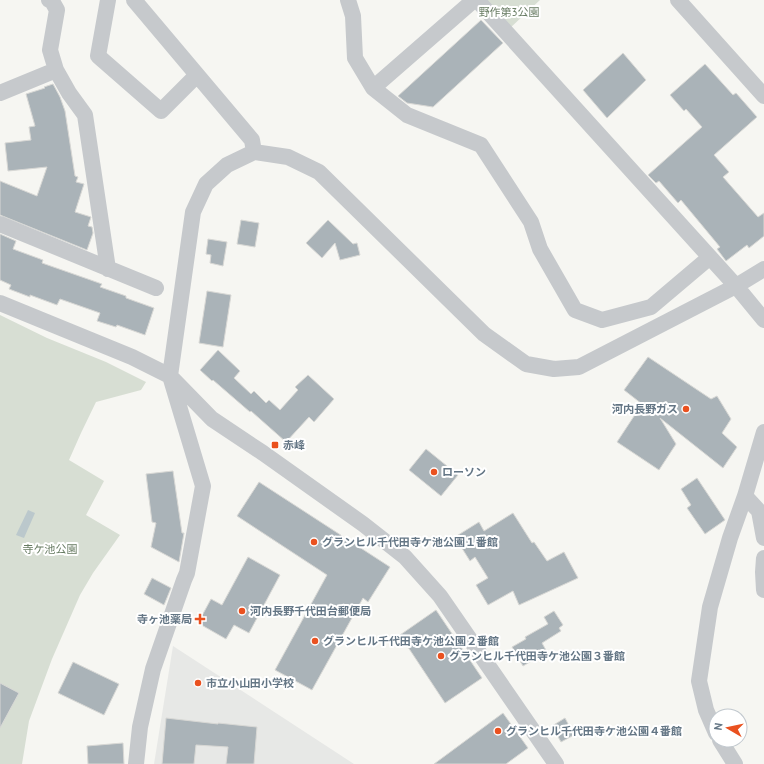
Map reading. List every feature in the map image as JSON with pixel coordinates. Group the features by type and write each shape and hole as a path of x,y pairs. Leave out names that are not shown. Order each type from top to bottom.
{"street":[{"path":"49,0 52,1 57,10 50,50 56,70 69,93 85,115 108,269"},
{"path":"108,0 98,56 161,111 197,75"},
{"path":"134,0 252,140 254,152"},
{"path":"348,0 353,16 355,58 373,88 407,115 481,145 531,222 540,249 575,310 602,320 651,307 709,258"},
{"path":"373,88 474,0"},
{"path":"478,0 709,258 736,286 764,320"},
{"path":"678,0 764,96"},
{"path":"0,93 56,70"},
{"path":"136,764 140,727 154,669 187,573 203,486 170,376 193,212 206,184 227,164 254,152 288,157 319,172 484,334 526,364 554,369 579,366 736,286 764,269"},
{"path":"0,224 156,288"},
{"path":"0,303 132,357 170,376 212,419 263,453 363,524 405,558 440,596 556,764"},
{"path":"708,715 699,681 710,608 730,538 746,496 764,432"},
{"path":"746,496 758,510 764,538"},
{"path":"764,558 764,590"},
{"path":"725,748 735,764"}],"shaded area":[{"path":"28,510 35,513 24,538 16,535"},
{"name":"市立小山田小学校","path":"173,646 354,764 154,764"}],"green space":[{"name":"野作第3公園","path":"483,0 540,0 509,29"},
{"name":"寺ケ池公園","path":"0,315 47,338 106,362 146,382 141,390 96,402 69,460 104,481 86,515 120,535 93,573 80,595 52,659 29,721 22,764 0,764"}],"building":[{"path":"481,20 503,43 433,107 407,103 398,96"},
{"path":"623,53 646,80 607,118 583,90"},
{"path":"705,64 733,95 736,93 757,117 714,155 729,172 723,177 758,217 764,213 764,236 749,248 747,245 726,261 717,249 720,247 681,200 678,203 659,181 656,183 648,175 702,127 686,109 684,111 670,95"},
{"path":"53,84 65,111 75,176 78,177 76,182 84,184 75,212 91,217 88,226 92,227 93,233 87,250 0,215 0,181 37,196 47,167 8,171 5,143 31,140 29,127 35,126 26,94"},
{"path":"241,220 259,223 255,247 237,244"},
{"path":"328,220 353,244 357,243 360,255 340,260 335,243 322,258 306,243"},
{"path":"0,234 16,241 13,249 43,260 42,263 102,284 100,287 154,308 145,335 117,325 116,327 97,321 100,313 60,299 57,305 9,289 11,285 0,280"},
{"path":"208,239 227,242 223,266 210,263 211,255 206,254"},
{"path":"207,291 231,295 223,347 199,343"},
{"path":"218,350 240,371 234,378 251,394 254,391 266,403 269,400 280,410 298,390 295,387 308,375 334,399 314,422 309,417 286,442 251,411 250,412 200,370"},
{"name":"河内長野ガス","path":"648,357 711,399 717,396 731,419 722,433 737,447 723,468 660,418 676,444 659,470 617,442 642,404 624,390"},
{"name":"ローソン","path":"426,449 458,475 441,496 409,470"},
{"path":"173,471 182,533 184,533 179,562 151,547 156,523 152,522 146,474"},
{"path":"697,478 725,520 705,534 687,508 691,505 681,489"},
{"path":"259,482 390,567 368,602 363,598 312,690 275,670 327,575 237,516"},
{"path":"513,513 532,543 534,542 547,561 564,552 578,578 519,605 513,591 488,605 476,585 488,578 475,557 470,561 455,537 479,522 484,531"},
{"path":"248,557 280,575 249,633 234,625 226,639 198,623 211,599 222,605"},
{"path":"152,578 171,588 164,605 144,594"},
{"name":"グランヒル千代田寺ケ池公園３番館","path":"436,610 482,678 445,703 400,635"},
{"path":"554,611 563,625 559,628 561,631 542,643 547,652 523,666 512,647 526,639 525,637 548,624 544,617"},
{"path":"73,662 119,684 104,715 58,693"},
{"path":"0,683 19,693 0,728"},
{"name":"グランヒル千代田寺ケ池公園４番館","path":"503,713 528,748 506,764 434,764"},
{"path":"166,718 257,727 254,764 226,764 228,747 196,745 194,764 162,764"},
{"path":"565,718 574,735 561,742 552,726"},
{"path":"123,743 124,764 88,764 87,746"}],"place":[{"name":"河内長野ガス","path":"686,409"},
{"name":"赤峰","path":"275,445"},
{"name":"ローソン","path":"434,472"},
{"name":"グランヒル千代田寺ケ池公園１番館","path":"314,542"},
{"name":"河内長野千代田台郵便局","path":"242,611"},
{"name":"寺ヶ池薬局","path":"200,619"},
{"name":"グランヒル千代田寺ケ池公園２番館","path":"315,641"},
{"name":"グランヒル千代田寺ケ池公園３番館","path":"441,656"},
{"name":"市立小山田小学校","path":"198,683"},
{"name":"グランヒル千代田寺ケ池公園４番館","path":"498,731"}]}
